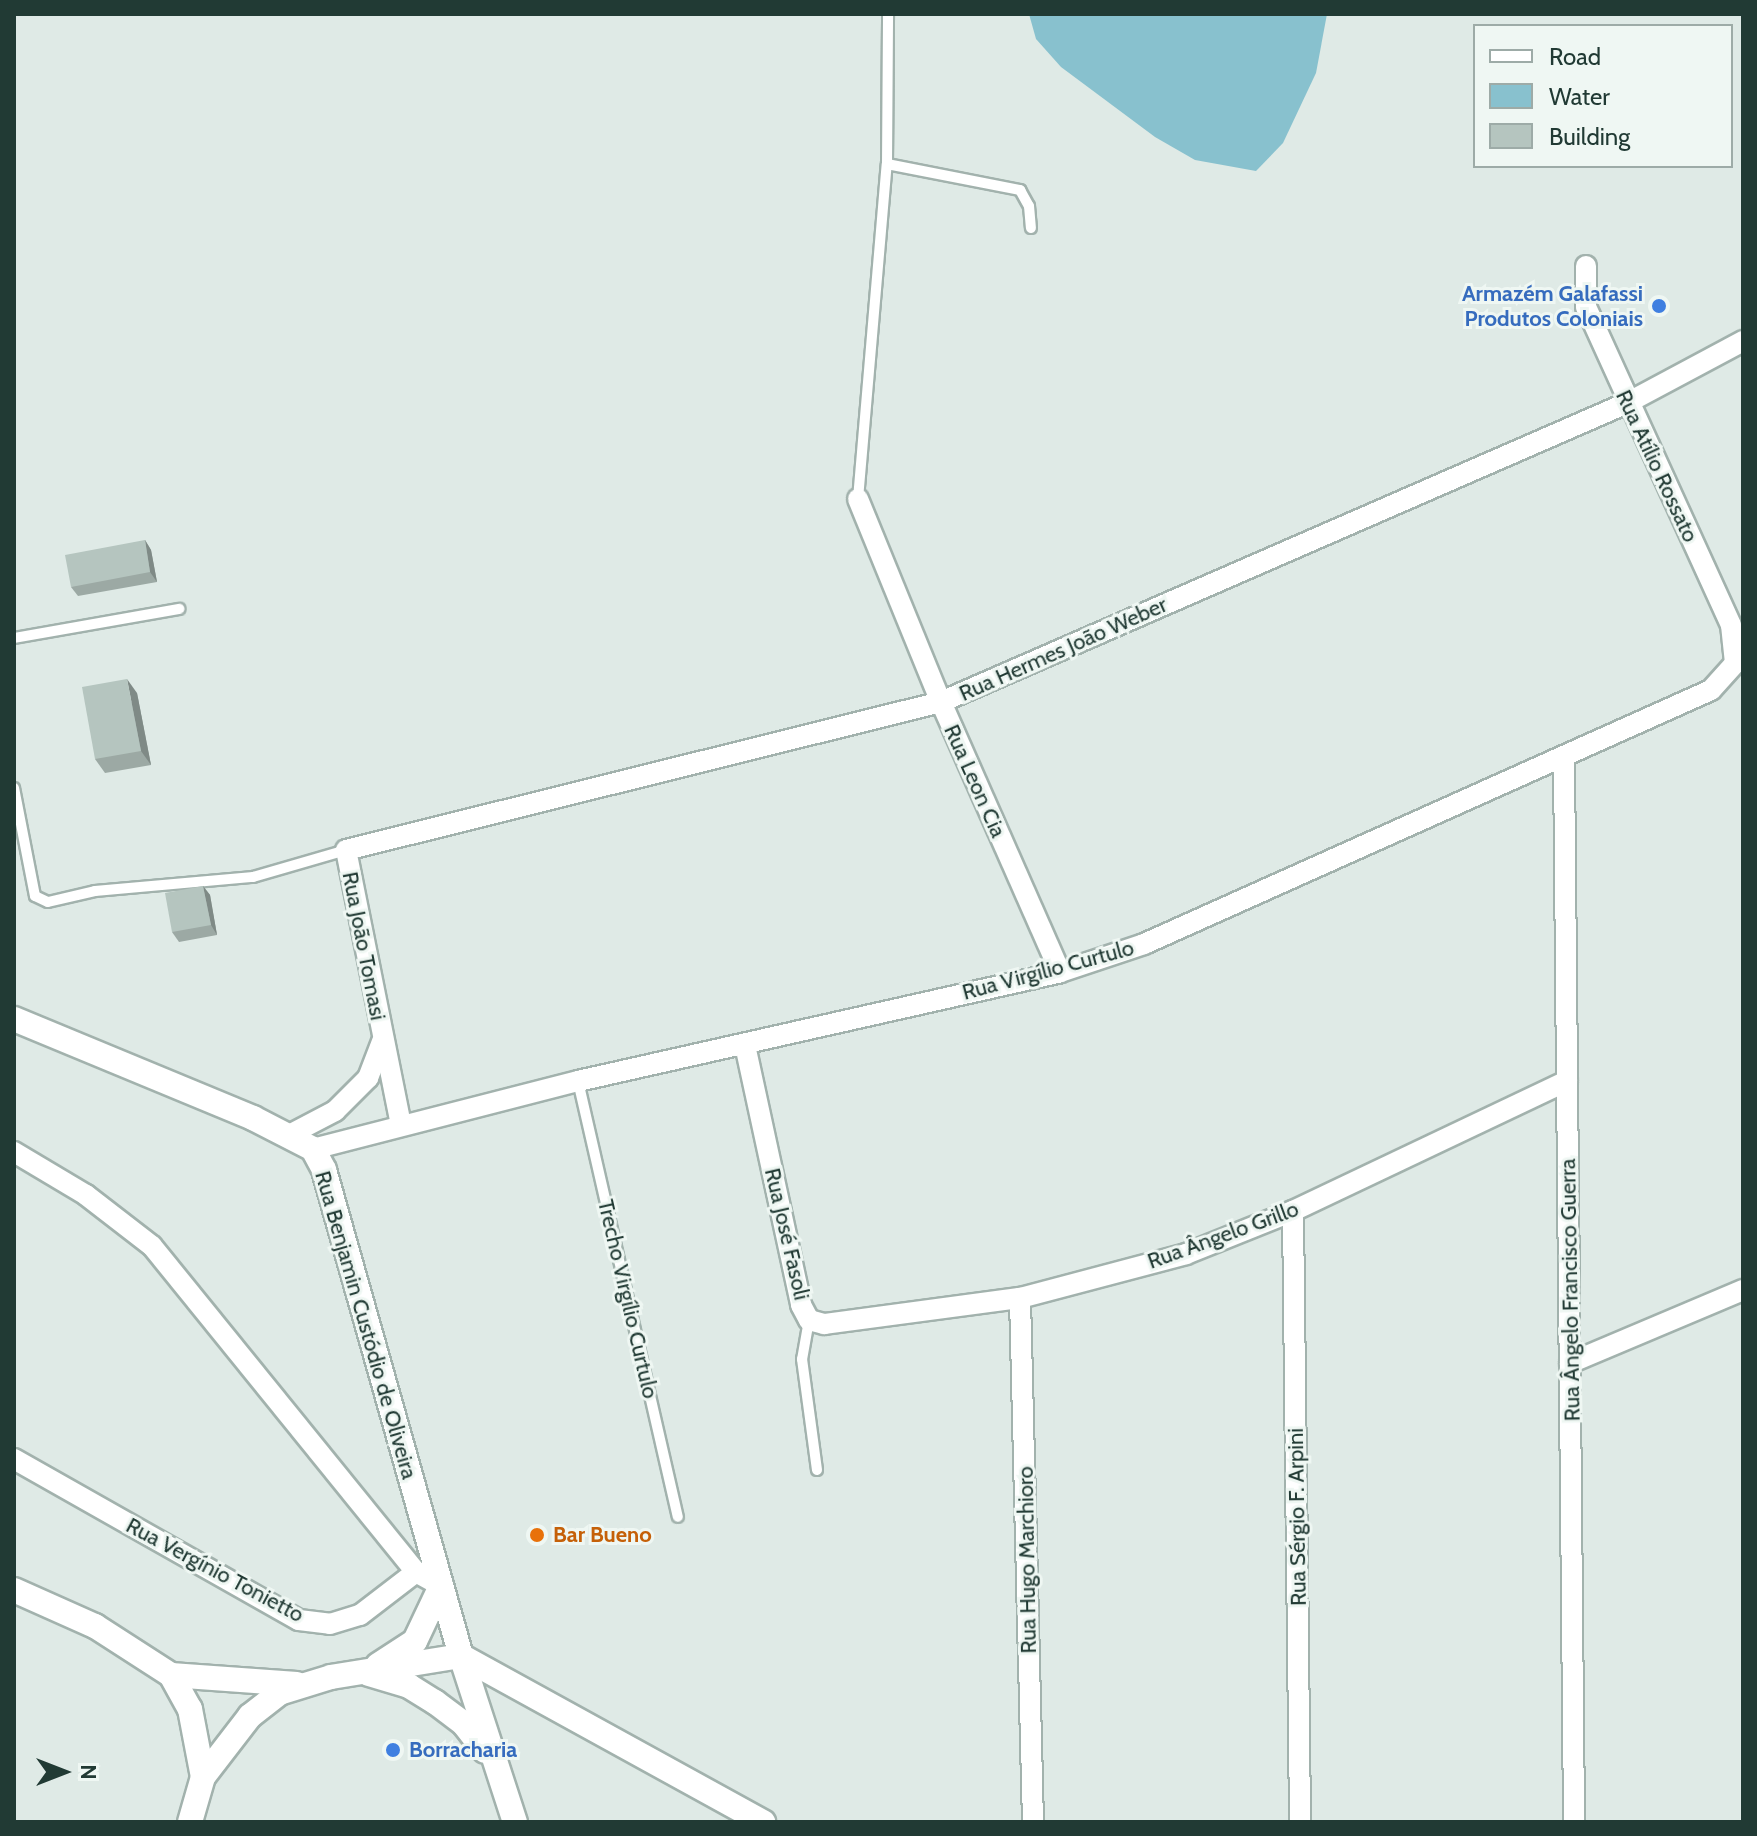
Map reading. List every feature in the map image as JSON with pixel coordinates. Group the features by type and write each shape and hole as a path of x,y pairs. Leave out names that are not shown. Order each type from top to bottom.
{"main road":[{"name":"Rua Benjamin Custódio de Oliveira","path":"14,1019 291,1134 313,1149 324,1170 461,1656 515,1822"},
{"path":"364,1673 415,1641 441,1586"},
{"path":"14,1590 95,1626 171,1675 190,1709 203,1777"},
{"path":"171,1675 297,1684 461,1656 763,1822"},
{"path":"364,1673 409,1686 435,1702 464,1724 494,1762"},
{"path":"190,1822 203,1777 250,1716 297,1684"}],"street":[{"name":"Rua Atílio Rossato","path":"1586,266 1586,307 1627,403 1731,625 1735,663"},
{"name":"Rua Hermes João Weber","path":"346,850 941,702 1627,403 1743,341"},
{"name":"Rua Leon Cia","path":"858,499 941,702 1060,972"},
{"name":"Rua Virgílio Curtulo","path":"313,1149 578,1081 1060,972 1144,944 1711,690 1735,663"},
{"name":"Rua Ângelo Francisco Guerra","path":"1564,758 1574,1822"},
{"name":"Rua João Tomasi","path":"346,850 401,1125"},
{"name":"Rua João Tomasi","path":"291,1134 335,1111 368,1078 382,1042"},
{"name":"Rua José Fasoli","path":"745,1045 801,1305 809,1320"},
{"name":"Rua Ângelo Grillo","path":"809,1320 843,1322 1020,1298 1186,1254 1293,1211 1567,1081"},
{"path":"14,1152 86,1195 152,1246 416,1572 441,1586"},
{"name":"Rua Sérgio F. Arpini","path":"1293,1211 1300,1822"},
{"path":"1570,1363 1743,1290"},
{"name":"Rua Hugo Marchioro","path":"1020,1298 1033,1822"},
{"name":"Rua Vergínio Tonietto","path":"14,1459 299,1620 330,1624 360,1615 416,1572"}],"lane":[{"path":"858,499 887,164 888,14"},
{"path":"887,164 1020,190 1029,206 1031,228"},
{"path":"14,638 179,609"},
{"path":"14,788 35,896 48,902 95,891 253,877 346,850"},
{"name":"Trecho Virgílio Curtulo","path":"578,1081 678,1517"},
{"name":"Rua José Fasoli","path":"809,1320 802,1359 817,1470"}],"water":[{"path":"1029,14 1327,14 1316,73 1283,143 1256,171 1195,160 1155,137 1061,67 1036,39"}],"building":[{"path":"145,540 150,572 71,587 65,555"},
{"path":"127,679 141,751 95,759 82,687"},
{"path":"203,886 211,925 172,932 165,893"}],"place":[{"name":"Armazém Galafassi Produtos Coloniais","path":"1659,306"},
{"name":"Bar Bueno","path":"537,1535"},
{"name":"Borracharia","path":"393,1750"}]}
